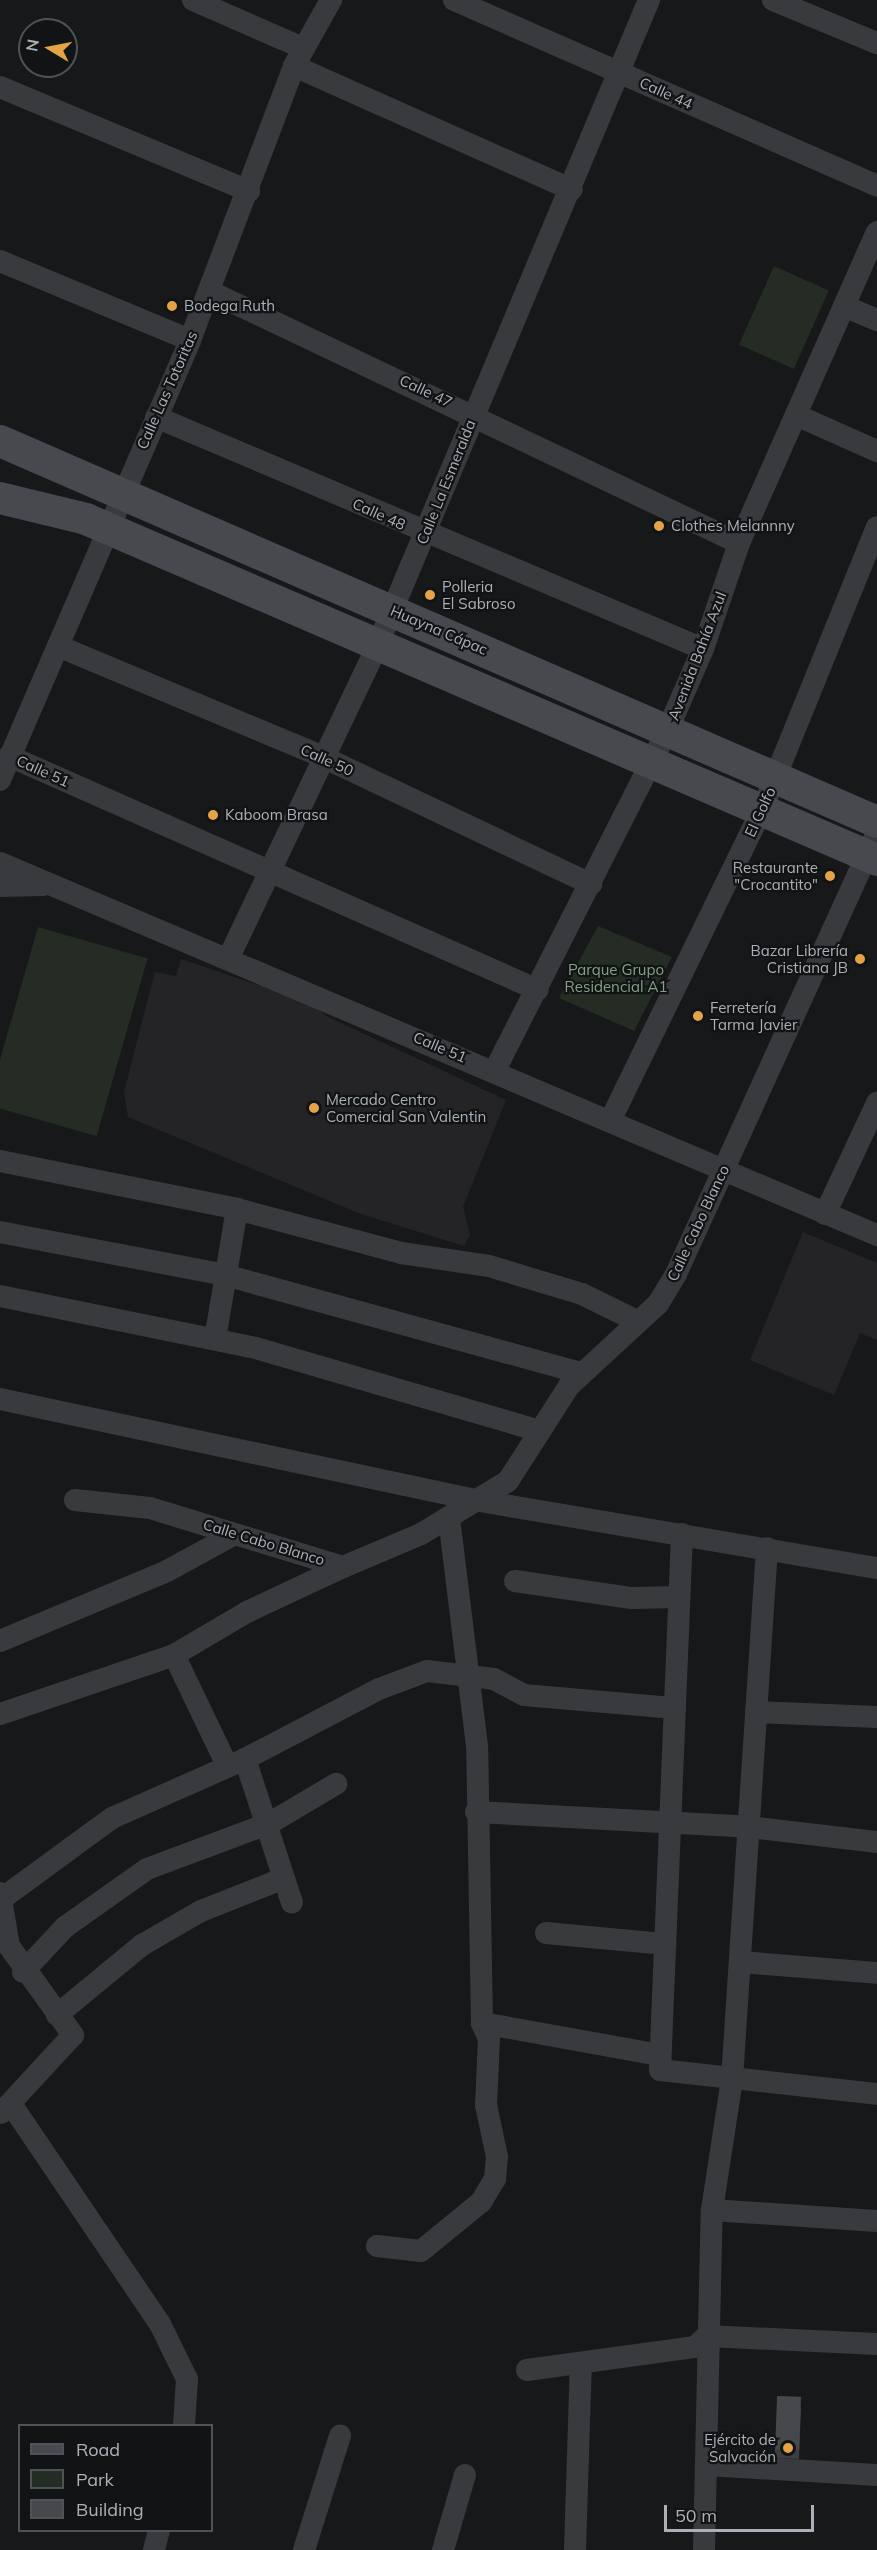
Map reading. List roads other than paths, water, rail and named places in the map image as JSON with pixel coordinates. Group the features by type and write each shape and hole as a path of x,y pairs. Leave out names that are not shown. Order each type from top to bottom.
{"main road":[{"name":"Huayna Cápac","path":"0,441 668,729 877,822"},
{"path":"0,498 106,528 378,644 652,765 762,810 874,849"}],"street":[{"path":"193,0 299,57 572,190"},
{"name":"Calle Las Totoritas","path":"0,780 58,646 120,492 190,340 299,57 332,0"},
{"name":"Calle 44","path":"454,0 877,186"},
{"name":"Calle La Esmeralda","path":"229,957 393,610 473,413 572,190 649,0"},
{"path":"773,0 877,43"},
{"path":"0,87 249,191"},
{"name":"Avenida Bahía Azul","path":"495,1070 652,765 703,650 739,543 877,232"},
{"path":"0,261 190,340"},
{"name":"Calle 47","path":"208,291 473,413 739,543"},
{"path":"844,306 877,320"},
{"path":"796,415 877,451"},
{"name":"Calle 48","path":"156,417 425,534 703,650"},
{"name":"El Golfo","path":"610,1121 762,810 877,527"},
{"name":"Calle 50","path":"58,646 324,757 591,884"},
{"name":"Calle 51","path":"9,756 538,990"},
{"name":"Calle Cabo Blanco","path":"75,1500 150,1508 343,1567 449,1519 508,1481 540,1431 582,1373 658,1304 676,1274 874,849"},
{"name":"Calle 51","path":"0,863 229,957 877,1235"},
{"path":"0,886 50,884"},
{"path":"825,1214 877,1103"},
{"path":"0,1161 237,1209 401,1253 536,1277 637,1321"},
{"path":"215,1339 228,1275 237,1209"},
{"path":"0,1232 228,1275 582,1373"},
{"path":"0,1296 215,1339 334,1367 540,1431"},
{"path":"0,1399 480,1501 877,1568"},
{"path":"377,2246 421,2251 481,2202 495,2179 497,2157 486,2105 489,2039 482,2024 476,1812 477,1746 449,1519"},
{"path":"0,1641 70,1608 167,1571 235,1534"},
{"path":"681,1534 660,2070 877,2094"},
{"path":"704,2550 707,2465 707,2336 712,2210 732,2079 767,1548"},
{"path":"0,1714 174,1655 247,1612 343,1567"},
{"path":"515,1581 632,1598 679,1597"},
{"path":"174,1655 270,1823 282,1879 292,1903"},
{"path":"184,2424 187,2379 160,2324 6,2109 73,2035 23,1972 9,1946 1,1897 112,1818 236,1762 379,1689 427,1671 494,1679 524,1695 674,1708"},
{"path":"756,1712 877,1718"},
{"path":"23,1972 65,1927 147,1869 270,1823 336,1784"},
{"path":"476,1812 749,1827 877,1842"},
{"path":"57,2015 142,1945 201,1911 282,1879"},
{"path":"546,1933 665,1944"},
{"path":"741,1962 877,1973"},
{"path":"482,2024 660,2055"},
{"path":"712,2210 877,2221"},
{"path":"527,2370 695,2347 707,2336 877,2344"},
{"path":"575,2550 581,2363"},
{"path":"304,2550 340,2436"},
{"path":"707,2465 877,2475"},
{"path":"443,2550 465,2475"},
{"path":"154,2550 158,2532"}],"place":[{"name":"Bodega Ruth","path":"172,306"},
{"name":"Clothes Melannny","path":"659,526"},
{"name":"Polleria El Sabroso","path":"430,595"},
{"name":"Kaboom Brasa","path":"213,815"},
{"name":"Restaurante \"Crocantito\"","path":"830,876"},
{"name":"Bazar Librería Cristiana JB","path":"860,959"},
{"name":"Ferretería Tarma Javier","path":"698,1016"},
{"name":"Mercado Centro Comercial San Valentin","path":"314,1108"},
{"name":"Ejército de Salvación","path":"788,2448"}],"park label":[{"name":"Parque Grupo Residencial A1","path":"616,978"}]}
